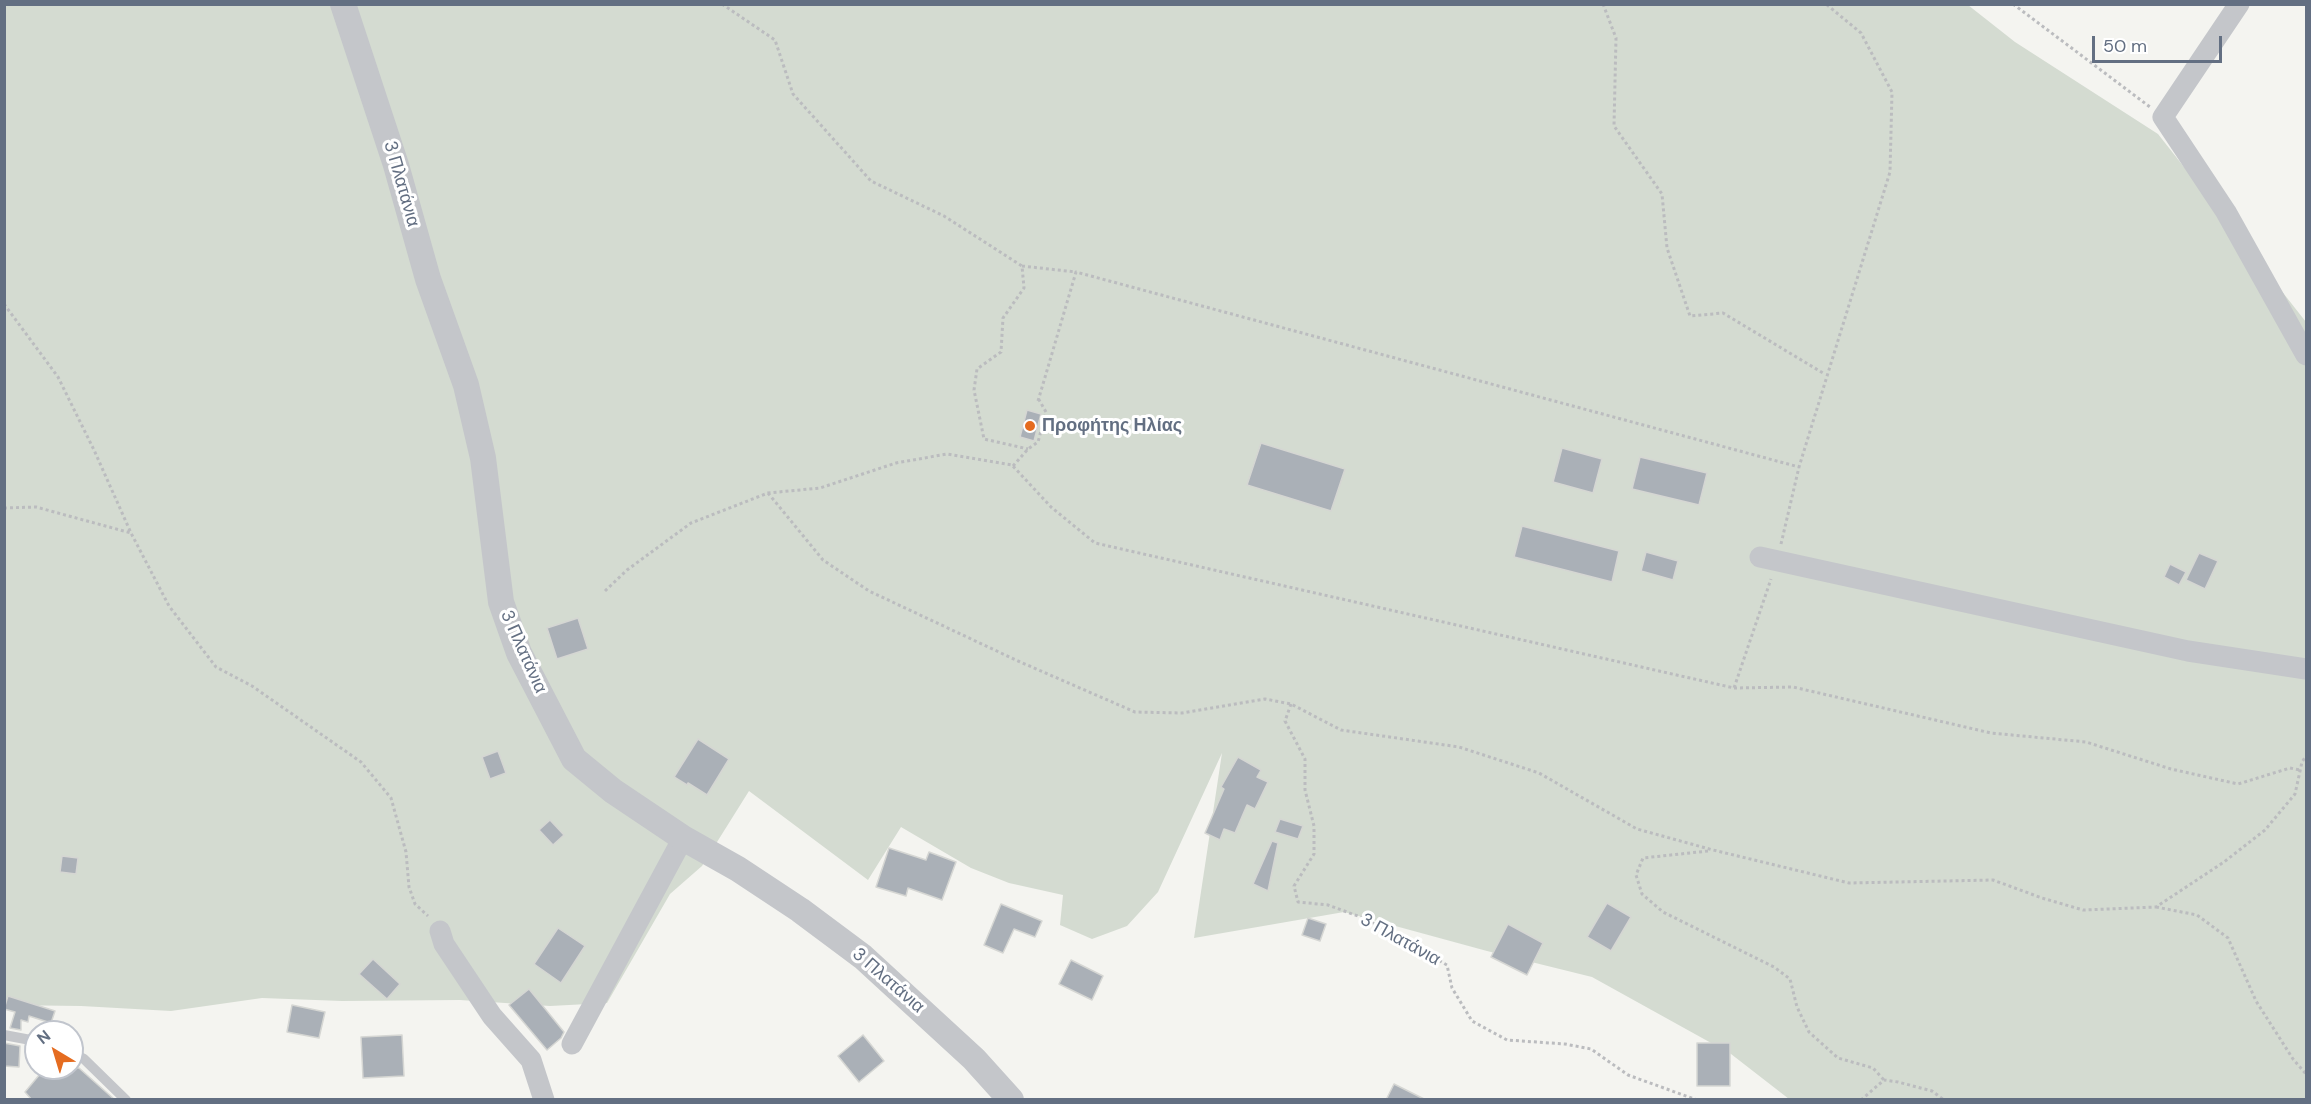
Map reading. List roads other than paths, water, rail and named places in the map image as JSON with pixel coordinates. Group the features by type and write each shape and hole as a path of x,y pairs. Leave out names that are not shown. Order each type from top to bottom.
{"street":[{"name":"3 Πλατάνια","path":"343,4 393,154 428,279 466,385 483,458 501,602 519,653 574,759 613,791 683,838 738,869 800,910 863,957 974,1059 1011,1100"},
{"path":"2239,4 2163,117 2226,212 2307,355"},
{"path":"1768,559 2188,651 2307,669"},
{"path":"572,1044 683,838"},
{"path":"440,931 444,944 492,1016 531,1060 544,1100"}],"lane":[{"path":"4,1035 24,1039"},
{"path":"84,1059 126,1100"}],"place":[{"name":"Προφήτης Ηλίας","path":"1030,426"}]}
